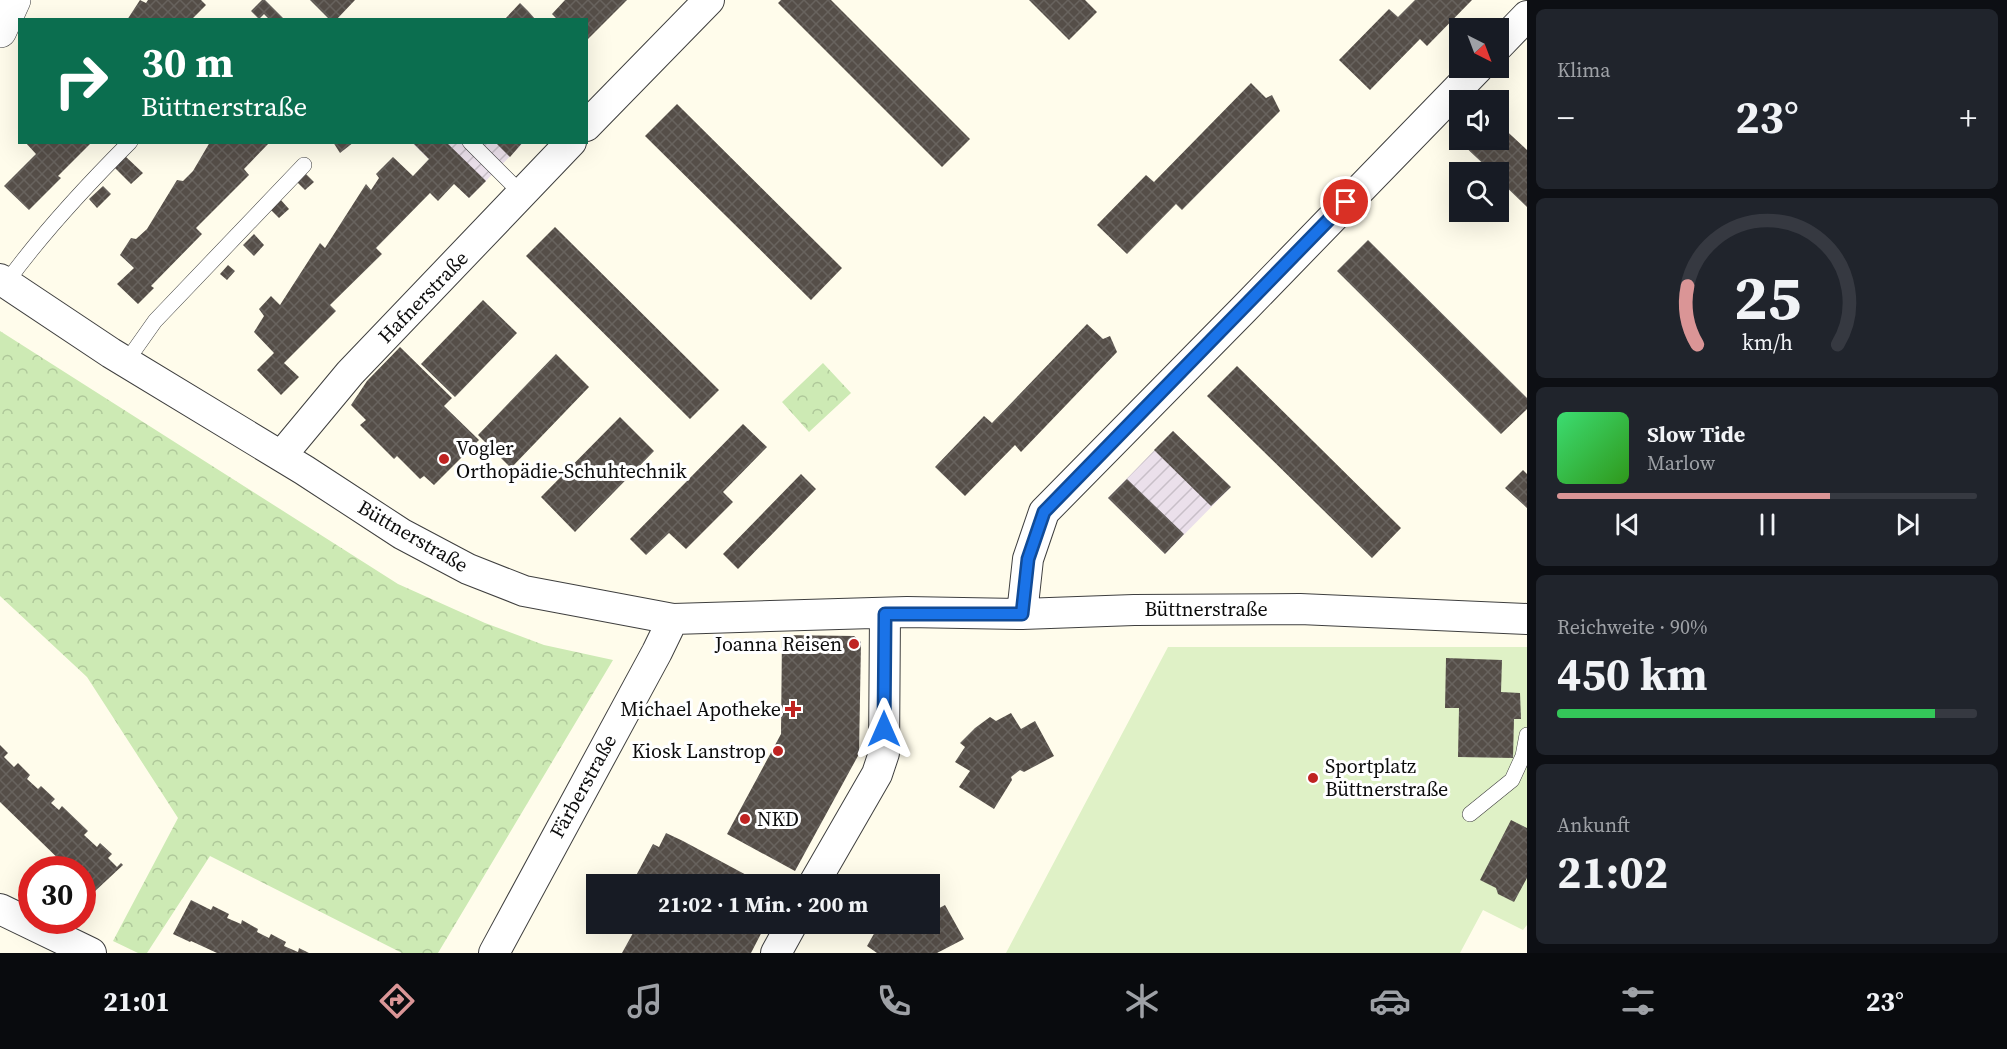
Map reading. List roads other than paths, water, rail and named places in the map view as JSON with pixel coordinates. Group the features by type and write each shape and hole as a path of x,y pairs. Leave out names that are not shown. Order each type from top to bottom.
{"street":[{"path":"0,31 14,0"},
{"path":"588,124 709,0"},
{"path":"1509,35 1527,16"},
{"path":"1022,614 1028,559 1044,512 1468,78"},
{"name":"Hafnerstraße","path":"281,456 350,373 569,144"},
{"name":"Büttnerstraße","path":"3,281 126,362 281,456 402,534 468,569 524,591 672,619 1300,609 1527,620"},
{"path":"819,874 877,774 884,753 885,614"},
{"name":"Färberstraße","path":"494,953 657,652 672,619"},
{"path":"0,909 91,953"},
{"path":"776,953 786,934"}],"lane":[{"path":"3,281 81,191 128,144"},
{"path":"472,144 522,194"},
{"path":"126,362 154,321 304,165"},
{"path":"1470,814 1512,780 1523,756 1527,735"}],"place":[{"name":"Vogler Orthopädie-Schuhtechnik","path":"444,459"},
{"name":"Joanna Reisen","path":"854,644"},
{"name":"Michael Apotheke","path":"793,709"},
{"name":"Kiosk Lanstrop","path":"778,751"},
{"name":"Sportplatz Büttnerstraße","path":"1313,778"},
{"name":"NKD","path":"745,819"}]}
